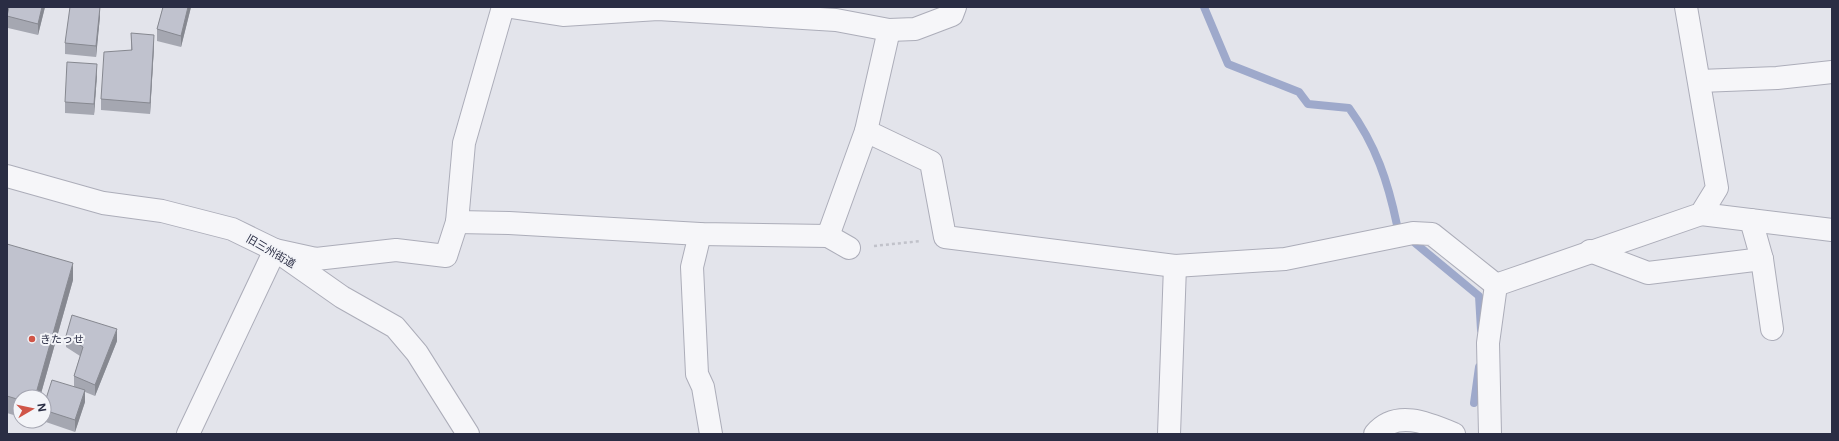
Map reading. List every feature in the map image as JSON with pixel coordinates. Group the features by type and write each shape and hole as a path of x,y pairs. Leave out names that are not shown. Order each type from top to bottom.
{"street":[{"path":"188,434 275,250 316,259 396,250 446,256 457,222 464,143 503,7"},
{"path":"511,7 563,15 658,9 836,20 889,30 915,29 952,15 955,7"},
{"path":"1686,7 1700,81 1717,188 1701,214"},
{"path":"828,236 866,131 889,30"},
{"path":"1700,81 1777,78 1832,72"},
{"path":"866,131 931,162 945,238 1175,266 1286,259 1413,234 1432,234 1496,285"},
{"name":"旧三州街道","path":"7,176 103,203 162,211 232,229 275,250 342,297 395,327 417,353 468,434"},
{"path":"1496,285 1590,251 1701,214 1832,230"},
{"path":"1751,220 1762,259 1772,329"},
{"path":"457,222 509,223 700,234 828,236 849,248"},
{"path":"700,234 692,267 696,374 703,387 711,434"},
{"path":"1590,251 1648,273 1762,259"},
{"path":"1169,434 1175,266"},
{"path":"1490,434 1488,343 1496,285"},
{"path":"1375,434 1382,426 1398,420 1419,421 1454,434"}],"path":[{"path":"849,248 945,238"}],"building":[{"path":"9,7 42,7 38,24 7,16"},
{"path":"70,7 100,7 96,46 65,43"},
{"path":"163,7 188,7 181,36 157,29"},
{"path":"131,33 154,35 150,103 101,99 104,52 132,50"},
{"path":"67,62 97,64 94,104 65,102"},
{"name":"きたっせ","path":"7,244 73,263 37,389 12,389 12,398 7,396"},
{"path":"72,315 117,329 95,385 74,376 83,347 66,336"},
{"path":"52,380 85,390 75,420 52,413 52,389 49,389"}],"waterway":[{"path":"1204,7 1228,64 1299,92 1308,104 1349,108 1367,136 1380,164 1390,194 1397,225"},
{"path":"1415,243 1479,296 1481,330"},
{"path":"1474,403 1479,367"}],"place":[{"name":"きたっせ","path":"32,339"}]}
